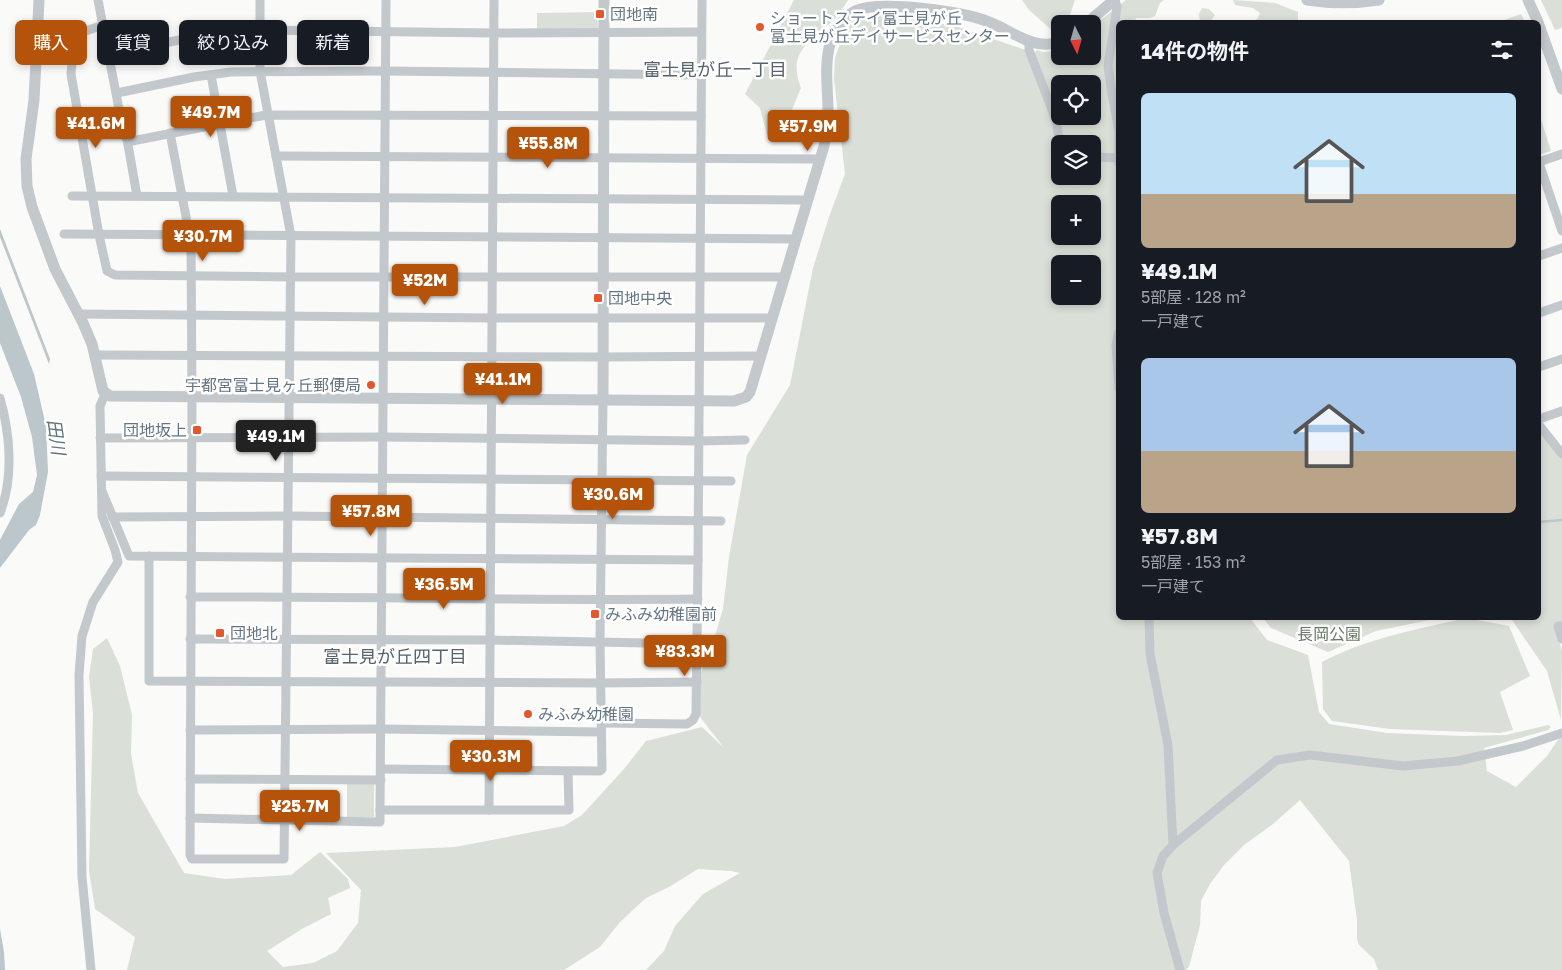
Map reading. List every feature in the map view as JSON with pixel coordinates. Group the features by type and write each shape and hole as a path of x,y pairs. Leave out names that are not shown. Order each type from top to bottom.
{"street":[{"path":"39,0 34,100 26,159 27,186 49,254 92,344 102,391 110,396 699,400 734,400 746,397 750,392 824,146 828,114 826,64 830,44 838,24 855,11 872,5 938,9 990,22 1029,42 1043,45 1051,44"},
{"path":"98,0 102,20"},
{"path":"260,0 260,20"},
{"path":"190,818 380,822 386,0"},
{"path":"489,810 494,0"},
{"path":"381,769 568,772 600,771 602,769 600,600 604,0"},
{"path":"190,730 489,730 687,724 693,720 696,714 697,682 702,0"},
{"path":"1096,15 1114,0 1117,7 1108,66 1116,115"},
{"path":"1307,0 1334,4 1351,4 1379,0"},
{"path":"1528,0 1536,20"},
{"path":"287,30 494,33 701,32"},
{"path":"1541,32 1562,89"},
{"path":"1029,42 1029,50 1056,120 1058,135"},
{"path":"72,65 71,74 99,235 107,271 115,274 290,277 784,277"},
{"path":"111,65 137,196"},
{"path":"170,133 190,235 192,437 190,855 192,859 284,859 291,236 260,65"},
{"path":"117,94 211,75 260,71 701,75"},
{"path":"211,75 234,196"},
{"path":"127,140 132,141 268,115 701,116"},
{"path":"1541,161 1562,154"},
{"path":"276,156 820,159"},
{"path":"1101,158 1116,160"},
{"path":"1541,168 1562,231"},
{"path":"72,196 808,200"},
{"path":"64,234 796,239"},
{"path":"1541,255 1562,248"},
{"path":"1541,312 1562,305"},
{"path":"78,314 385,318 772,318"},
{"path":"95,355 761,356"},
{"path":"1541,366 1562,359"},
{"path":"91,970 82,877 79,675 82,636 93,602 118,562 116,550 102,516 100,406 105,394"},
{"path":"0,398 9,443 9,477 0,513"},
{"path":"1541,418 1562,410"},
{"path":"1541,428 1562,454"},
{"path":"100,438 384,437 744,440"},
{"path":"101,476 731,481"},
{"path":"102,491 129,556 698,560"},
{"path":"112,517 288,516 721,522"},
{"path":"150,556 149,682 697,682"},
{"path":"190,598 287,596 600,600 698,599"},
{"path":"1149,620 1150,654 1168,745 1173,845"},
{"path":"1562,626 1558,626 1562,639"},
{"path":"190,639 600,641 697,644"},
{"path":"1180,970 1164,913 1157,873 1163,856 1173,845 1277,760 1310,755 1402,766 1458,761 1523,746 1562,733"},
{"path":"380,810 569,810 568,772"},
{"path":"190,779 381,780"}],"green space":[{"path":"794,0 848,0 835,18 800,53 797,67 801,88 785,126 776,140 767,135 760,108 745,94"},
{"path":"1022,0 1075,0 1070,15 1051,15 1051,29 1029,10"},
{"path":"1126,0 1164,0 1160,3 1155,16 1136,18 1136,20 1116,20 1116,620 1252,620 1267,640 1308,655 1319,712 1329,724 1387,733 1463,736 1506,735 1548,725 1551,727 1548,730 1484,748 1487,771 1516,787 1547,756 1562,734 1562,970 1378,970 1374,959 1359,945 1357,939 1357,920 1349,861 1300,800 1273,824 1244,845 1224,865 1210,884 1201,901 1200,925 1189,967 1186,970 646,970 664,951 675,926 703,894 740,873 698,869 669,887 646,898 620,922 600,947 564,970 127,970 135,937 95,909 89,871 93,713 89,677 93,649 107,638 120,666 132,715 131,754 138,793 184,873 225,879 291,875 320,852 348,879 350,888 328,898 331,914 302,929 267,951 283,967 313,963 337,951 358,923 361,890 326,853 455,847 564,826 582,815 624,769 646,741 702,727 724,748 697,713 700,675 713,643 723,609 729,557 747,455 790,385 813,268 845,174 834,79 835,58 841,41 852,21 866,15 890,13 958,27 1034,53 1037,50 1043,52 1051,51 1051,65 1101,65 1101,20"},
{"path":"1233,0 1275,3 1298,12 1298,20 1256,20 1260,13 1253,8 1235,5"},
{"path":"1541,0 1562,0 1562,28 1555,30"},
{"path":"1202,8 1209,9 1215,15 1211,20 1200,20 1199,14"},
{"path":"597,12 598,27 596,29 537,29 537,13"},
{"path":"1521,14 1524,20 1504,20"},
{"path":"1541,119 1551,151 1541,154"},
{"path":"1541,434 1562,459 1562,624 1554,626 1562,650 1561,720 1547,671 1512,620 1541,620"},
{"name":"長岡公園","path":"1265,620 1429,620 1376,631 1328,652 1271,628"},
{"path":"1458,620 1478,620 1509,626 1530,676 1500,692 1513,730 1500,733 1390,729 1332,721 1323,709 1322,662 1375,640"},
{"path":"347,783 374,784 374,817 347,817"}],"shaded area":[{"path":"0,229 50,359 49,364 0,237"},
{"path":"0,286 34,374 46,426 48,472 40,515 36,525 29,530 0,568 0,540 19,504 33,492 37,475 32,437 21,397 0,343"},
{"path":"0,929 4,952 5,970 0,970"}],"waterway":[{"path":"1541,522 1562,520"}],"place":[{"name":"団地南","path":"600,14"},
{"name":"ショートステイ富士見が丘 富士見が丘デイサービスセンター","path":"760,27"},
{"name":"団地中央","path":"598,298"},
{"name":"宇都宮富士見ヶ丘郵便局","path":"371,385"},
{"name":"団地坂上","path":"197,430"},
{"name":"みふみ幼稚園前","path":"595,614"},
{"name":"団地北","path":"220,633"},
{"name":"みふみ幼稚園","path":"528,714"}],"district":[{"name":"富士見が丘一丁目","path":"715,70"},
{"name":"富士見が丘四丁目","path":"395,657"}],"water label":[{"name":"田川","path":"56,437"}]}
